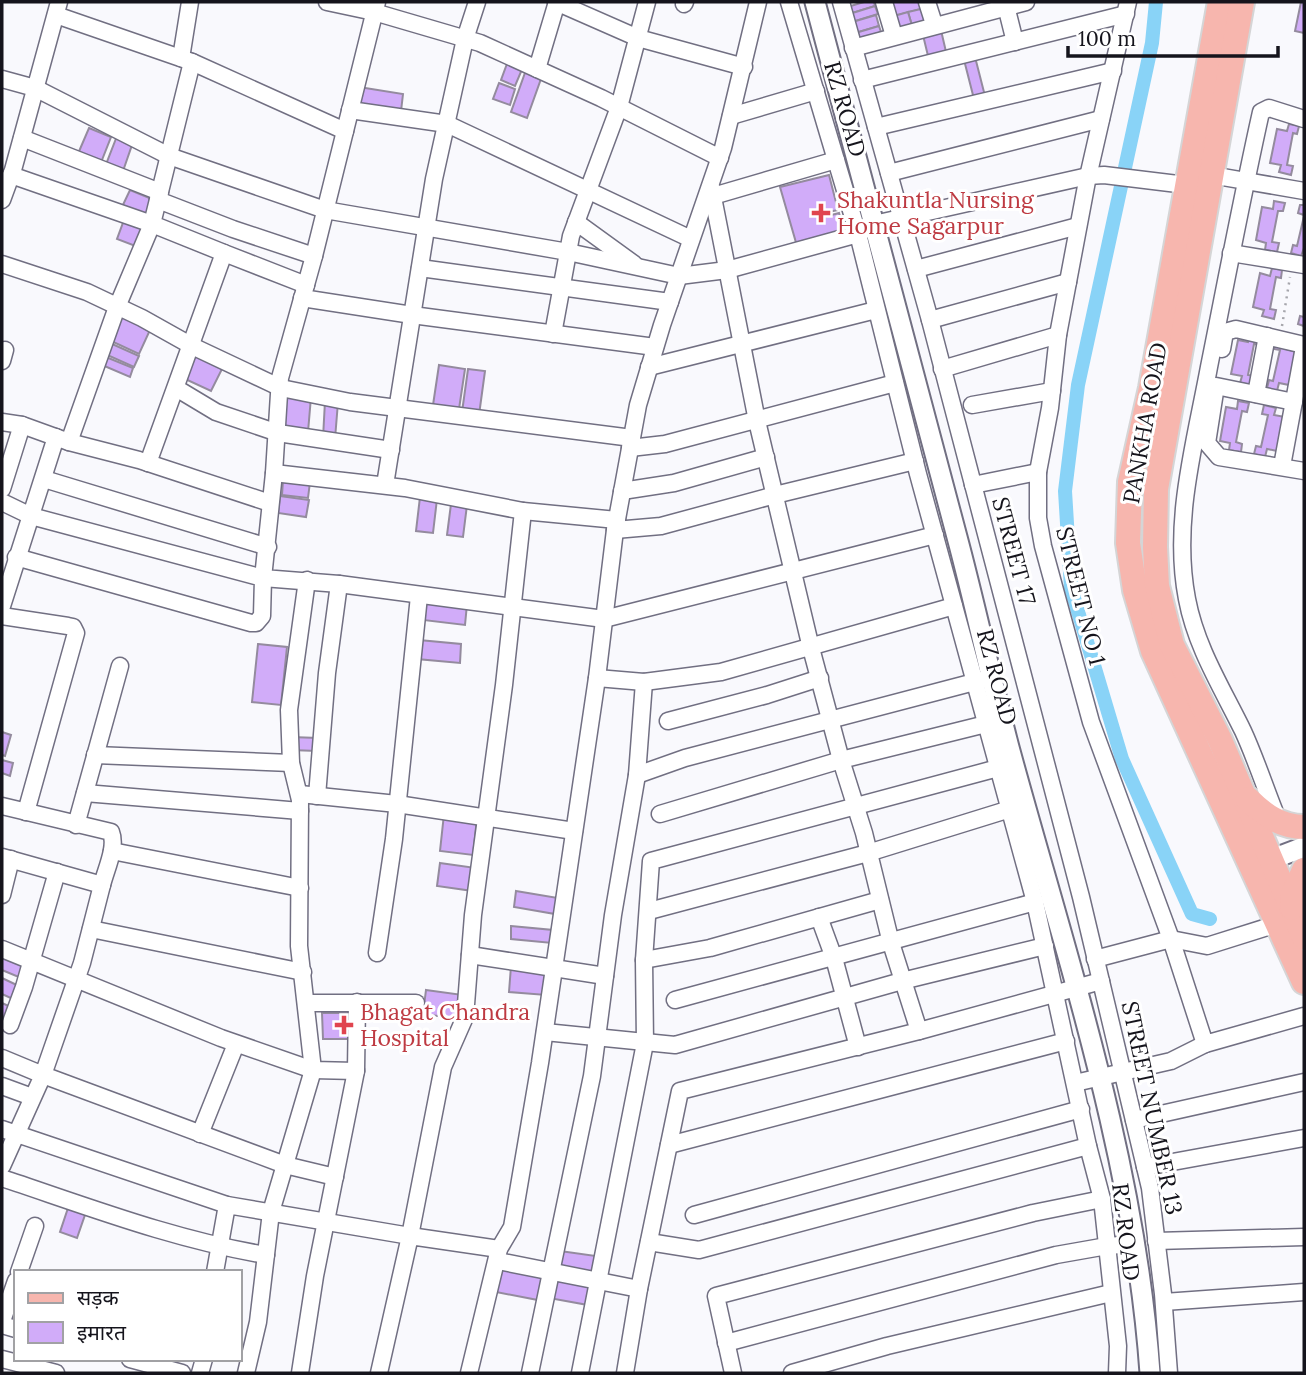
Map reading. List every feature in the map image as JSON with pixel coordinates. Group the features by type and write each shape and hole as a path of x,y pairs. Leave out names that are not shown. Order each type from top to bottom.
{"main road":[{"name":"PANKHA ROAD","path":"1220,2 1151,388 1130,482 1128,542 1135,590 1153,652 1261,848"},
{"name":"PANKHA ROAD","path":"1242,2 1156,489 1157,586 1172,645 1245,796 1304,982"},
{"path":"1261,848 1293,827 1304,828"},
{"path":"1285,916 1304,870"},
{"name":"PANKHA ROAD","path":"1285,916 1304,937"}],"street":[{"path":"2,606 16,557 44,480 152,224 169,156 187,60 190,2"},
{"path":"327,2 376,7 465,39 619,107 720,158"},
{"path":"385,485 434,179 465,39 477,2"},
{"path":"537,69 557,2 638,38 744,67"},
{"path":"553,334 576,222 619,107 647,2"},
{"path":"469,1373 498,1255 512,1227 545,1032 597,678 616,525 638,405 691,239 711,190 744,67 758,2"},
{"name":"RZ ROAD","path":"789,2 836,160 866,229 876,310 934,535 954,606 983,680 986,724 1035,902 1102,1199 1118,1346 1117,1373"},
{"path":"815,2 866,229 958,541 983,680 1102,1076 1135,1244 1150,1373"},
{"name":"STREET 17","path":"841,2 930,320 1081,897"},
{"path":"884,2 894,36"},
{"path":"927,2 934,24"},
{"path":"853,48 1006,4 1026,2"},
{"path":"1006,4 1015,41"},
{"path":"16,557 251,623 256,623 262,616 263,578 278,433 280,378 314,256 376,7"},
{"path":"2,200 8,170 22,138 57,8 187,60 345,131"},
{"path":"862,80 1015,41 1127,8"},
{"name":"STREET NO 1","path":"1127,8 1088,176 1058,335 1052,391 1038,472 1038,518 1043,546 1091,722 1171,939 1205,1044"},
{"path":"876,127 1113,71"},
{"path":"2,79 35,88 169,156 325,210 568,252 679,276 727,270 902,218 1088,176 1104,175 1186,185"},
{"path":"731,116 816,91"},
{"path":"1304,119 1269,108 1261,112 1231,253 1181,526 1187,600 1212,674 1244,733 1261,848 1304,847"},
{"path":"350,110 447,124 691,239"},
{"path":"889,173 1101,120"},
{"path":"22,138 233,229 314,256"},
{"path":"711,190 836,160"},
{"path":"8,170 223,253 304,291 412,315 655,347"},
{"path":"1211,175 1304,191"},
{"path":"711,190 757,421 811,648 891,943 919,1031"},
{"path":"576,222 638,267"},
{"path":"916,268 1078,226"},
{"path":"148,463 223,253"},
{"path":"1231,253 1298,264"},
{"path":"2,264 87,292 281,388 350,402 398,406 631,443 665,444 895,383"},
{"path":"420,268 670,302"},
{"path":"930,320 1068,282"},
{"path":"649,367 876,310"},
{"path":"1282,466 1304,346 1236,329 1224,332 1207,443 1219,457 1304,471"},
{"path":"942,369 1058,335"},
{"path":"1256,394 1273,338"},
{"path":"1216,386 1294,402"},
{"path":"176,388 216,412 278,433 391,450"},
{"path":"972,405 1052,391"},
{"path":"2,422 22,425 148,463 270,503"},
{"path":"2,489 22,425"},
{"path":"622,491 674,483 766,457"},
{"path":"274,473 385,485 616,525 661,526 915,461"},
{"path":"973,485 1038,472"},
{"path":"44,480 268,547"},
{"path":"2,502 31,516 263,578 307,580 604,619 934,535"},
{"path":"379,1373 410,1236 443,1067 465,1017 473,915 523,511"},
{"path":"246,1373 258,1322 271,1212 313,1070 299,946 300,794 291,763 289,710 307,580"},
{"path":"317,796 327,673 339,584"},
{"path":"377,953 397,804 419,596"},
{"path":"597,678 644,682 721,673 954,606"},
{"path":"2,616 68,625 76,632 26,812"},
{"path":"76,825 120,666"},
{"path":"668,721 820,678"},
{"path":"637,775 685,758 983,680"},
{"path":"530,1373 592,1076 613,915 637,775 644,682"},
{"path":"660,814 841,760 986,724"},
{"path":"95,755 291,763"},
{"path":"580,1373 645,1043 644,960 650,861 998,768"},
{"path":"85,793 300,811"},
{"path":"300,794 397,804 574,831"},
{"path":"2,806 111,832 113,837 112,851 76,978 43,1075 9,1132 2,1166"},
{"path":"649,911 868,853 1010,809"},
{"path":"112,851 300,888"},
{"path":"2,895 6,858 102,885"},
{"path":"10,1025 57,872"},
{"name":"STREET NUMBER 13","path":"1081,897 1150,1188 1164,1302 1169,1373"},
{"path":"644,960 710,948 880,900"},
{"path":"675,999 891,943 1035,902"},
{"path":"1095,959 1171,939 1207,947 1285,916"},
{"path":"820,917 858,1047"},
{"path":"91,929 303,972"},
{"path":"545,1032 675,1045 902,981 1045,946"},
{"path":"2,949 236,1044 313,1070 356,1071"},
{"path":"470,955 605,976"},
{"path":"625,1373 639,1289 680,1091 858,1047 1101,981"},
{"path":"300,1373 356,1071 357,1002"},
{"path":"306,1003 416,1003"},
{"path":"1075,1083 1171,1061 1205,1044 1304,1016"},
{"path":"669,1145 1066,1041"},
{"path":"200,1134 236,1044"},
{"path":"2,1058 285,1165 335,1177"},
{"path":"1134,1120 1304,1082"},
{"path":"2,1086 32,1097"},
{"path":"694,1215 1081,1109"},
{"path":"9,1132 227,1205 410,1236 498,1255 551,1272 599,1279 639,1289"},
{"path":"1145,1167 1304,1138"},
{"path":"649,1242 699,1250 1088,1146"},
{"path":"2,1178 179,1237 219,1248 266,1255"},
{"path":"733,1373 716,1296 1033,1213 1102,1199"},
{"path":"215,1270 227,1205"},
{"path":"20,1270 35,1226"},
{"path":"1156,1241 1304,1237"},
{"path":"726,1343 1056,1255 1107,1245 1135,1244"},
{"path":"2,1323 14,1290"},
{"path":"1164,1302 1304,1292"},
{"path":"792,1373 887,1346 1111,1293"},
{"path":"2,1359 56,1373"},
{"path":"137,1361 182,1373"}],"path":[{"path":"1273,338 1298,264"}],"building":[{"path":"874,2 875,6 846,15 844,8"},
{"path":"890,2 923,2 925,8 894,16"},
{"path":"1301,2 1304,2 1304,33 1295,31"},
{"path":"875,6 878,14 849,23 846,15"},
{"path":"925,8 929,24 913,29 908,12"},
{"path":"908,12 913,29 897,33 894,16"},
{"path":"876,15 879,26 852,34 849,23"},
{"path":"879,26 881,32 854,41 852,34"},
{"path":"940,26 947,56 929,60 922,31"},
{"path":"974,53 985,96 974,99 963,56"},
{"path":"508,61 523,67 515,86 501,80"},
{"path":"526,70 542,76 527,118 511,112"},
{"path":"499,83 515,89 510,105 493,99"},
{"path":"359,87 403,94 401,111 357,105"},
{"path":"1289,124 1299,126 1297,134 1293,133 1287,165 1293,166 1291,175 1279,172 1281,165 1270,163 1277,129 1287,131"},
{"path":"89,128 111,137 100,165 77,156"},
{"path":"117,136 133,142 122,174 105,167"},
{"path":"829,175 838,210 819,214 820,218 839,213 845,235 797,246 780,187"},
{"path":"130,190 152,199 144,219 121,209"},
{"path":"1274,201 1285,203 1283,211 1278,211 1272,242 1279,243 1277,252 1265,250 1266,243 1256,240 1262,207 1273,209"},
{"path":"1300,205 1304,205 1304,215 1298,213"},
{"path":"1304,216 1304,248 1301,256 1291,253 1293,245 1297,246"},
{"path":"124,220 145,227 138,247 117,239"},
{"path":"1272,268 1282,270 1281,278 1276,277 1270,309 1276,310 1274,319 1262,316 1264,310 1253,307 1260,273 1270,276"},
{"path":"120,316 150,330 139,354 109,340"},
{"path":"1300,316 1304,317 1304,326 1298,324"},
{"path":"1250,334 1260,336 1259,345 1254,344 1248,375 1254,376 1252,385 1240,383 1242,376 1231,374 1238,340 1248,342"},
{"path":"1276,340 1288,343 1286,349 1297,352 1289,385 1279,383 1277,391 1267,388 1269,380 1273,381 1280,350 1274,349"},
{"path":"110,343 139,356 134,367 105,354"},
{"path":"195,353 223,367 211,391 183,378"},
{"path":"106,357 133,368 130,377 102,365"},
{"path":"439,365 465,369 459,409 433,405"},
{"path":"468,369 485,371 479,415 462,412"},
{"path":"284,395 311,397 308,432 281,430"},
{"path":"325,401 338,402 335,439 323,438"},
{"path":"1238,401 1249,403 1247,412 1242,411 1236,442 1242,444 1241,452 1229,450 1230,443 1220,441 1226,407 1237,409"},
{"path":"1264,405 1276,408 1274,415 1285,417 1277,451 1267,449 1265,457 1254,454 1256,446 1261,447 1268,415 1262,414"},
{"path":"283,480 310,482 308,498 282,495"},
{"path":"280,496 309,500 306,517 278,513"},
{"path":"420,497 437,499 433,533 416,531"},
{"path":"451,504 467,505 463,537 447,535"},
{"path":"426,599 467,604 465,625 423,620"},
{"path":"419,640 461,644 460,663 417,659"},
{"path":"258,644 287,647 281,705 252,702"},
{"path":"2,732 11,735 5,756 2,755"},
{"path":"291,737 318,738 317,751 291,750"},
{"path":"2,760 13,763 10,776 2,773"},
{"path":"444,814 477,818 473,855 440,851"},
{"path":"440,863 476,868 473,891 437,886"},
{"path":"516,891 558,898 555,914 514,907"},
{"path":"511,926 553,930 552,943 511,939"},
{"path":"2,956 26,966 21,978 2,970"},
{"path":"511,966 548,969 546,995 509,992"},
{"path":"2,978 21,987 15,1000 2,994"},
{"path":"426,990 463,995 460,1019 423,1014"},
{"path":"2,1003 13,1008 6,1023 2,1021"},
{"path":"322,1013 355,1013 355,1039 323,1039"},
{"path":"69,1205 86,1212 77,1238 60,1232"},
{"path":"560,1251 596,1256 593,1276 557,1271"},
{"path":"500,1267 548,1277 543,1301 496,1292"},
{"path":"552,1279 592,1285 588,1305 549,1298"}],"waterway":[{"path":"1156,2 1152,43 1078,385 1065,491 1071,588 1122,759 1192,914 1210,919"}],"place":[{"name":"Shakuntla Nursing Home Sagarpur","path":"821,213"},
{"name":"Bhagat Chandra Hospital","path":"344,1025"}]}
